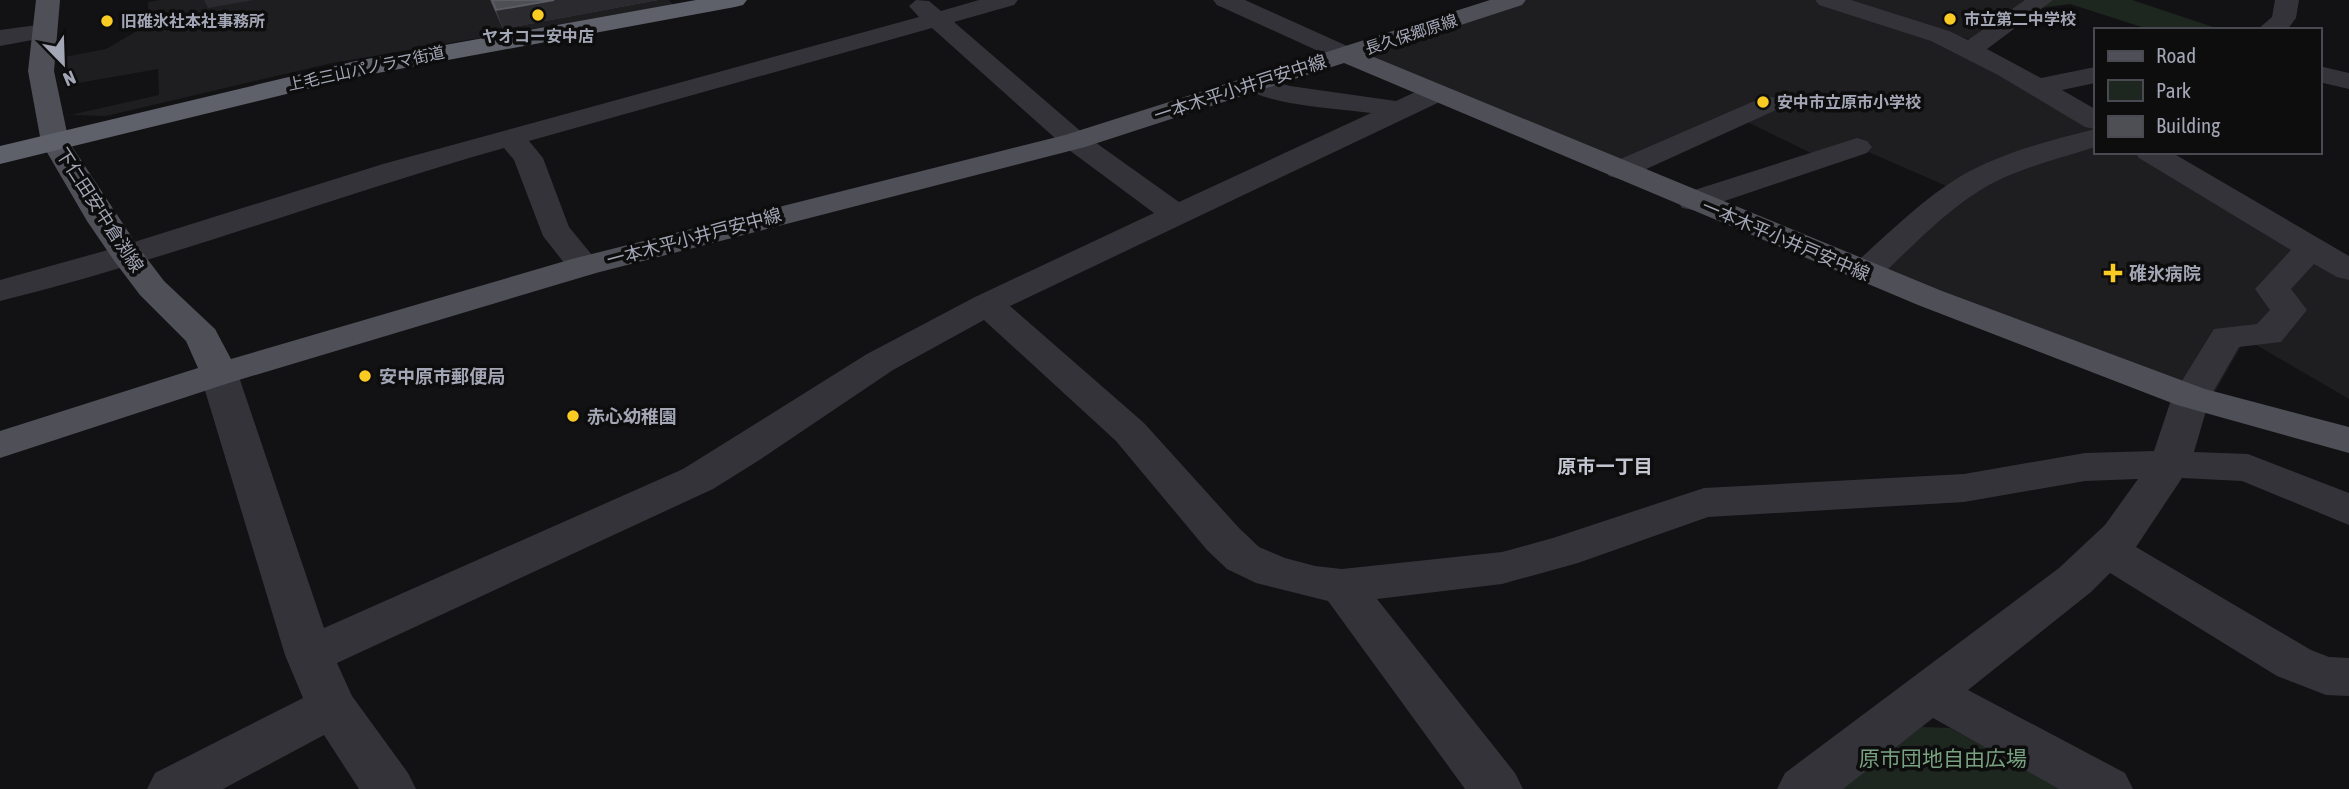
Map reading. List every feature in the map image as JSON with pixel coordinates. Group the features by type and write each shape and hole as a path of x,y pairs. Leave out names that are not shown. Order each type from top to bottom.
{"highway":[{"name":"上毛三山パノラマ街道","path":"0,155 356,69 685,4 736,0"}],"main road":[{"name":"下仁田安中倉渕線","path":"48,0 41,71 55,142 127,255 152,288 202,337 219,374"},
{"name":"長久保郷原線","path":"1347,55 1514,0"},
{"name":"一本木平小井戸安中線","path":"219,374 584,266 1075,141 1347,55 1864,273 2191,397 2349,440"},
{"path":"0,445 219,374"}],"street":[{"path":"914,0 1075,141 1177,215"},
{"path":"0,291 127,255 394,170 1006,0"},
{"path":"1225,0 1347,55"},
{"path":"1828,0 1940,36 1970,50 2094,120"},
{"path":"1970,50 2041,0"},
{"path":"2274,28 2279,26 2286,16 2287,0"},
{"path":"0,38 45,31"},
{"path":"2321,74 2349,80"},
{"path":"2037,87 2094,75"},
{"path":"1255,84 1276,93 1301,98 1371,103 1397,110"},
{"path":"309,655 698,479 747,450 880,362 987,304 1436,93"},
{"path":"1620,170 1766,104"},
{"path":"510,137 528,158 554,229 584,266"},
{"path":"1864,273 1948,198 1993,172 2094,138"},
{"path":"1693,201 1857,147"},
{"path":"2151,154 2349,270"},
{"path":"1804,789 2075,580 2121,536 2170,464 2191,397 2227,337 2268,334 2290,310 2272,289 2307,252 2316,250"},
{"path":"987,304 1130,432 1223,540 1243,558 1272,571 1315,583 1342,586 1502,568 1562,552 1704,503 1964,488 2085,467 2170,464 2248,468 2349,510"},
{"path":"219,374 309,655 332,707 389,789"},
{"path":"2106,550 2294,663 2326,676 2349,677"},
{"path":"1342,586 1496,789"},
{"path":"1929,692 2106,789"},
{"path":"174,789 332,707"}],"shaded area":[{"path":"669,0 673,5 332,63 106,116 70,115 159,95 158,69 67,85 64,57 106,49 149,24 148,2"},
{"name":"安中市立原市小学校","path":"1528,0 1813,0 1935,38 2034,91 2094,127 2094,132 1987,169 1951,188 1850,144 1815,155 1731,114 1632,159 1610,159 1364,54"},
{"name":"市立第二中学校","path":"1838,0 2028,0 1972,40"},
{"name":"碓氷病院","path":"2094,142 2094,154 2140,154 2349,277 2349,399 2258,346 2244,341 2213,395 1874,269 1955,201 2000,175"}],"green space":[{"path":"2051,0 2132,0 2216,28 2145,28 2070,4 2040,8"},
{"name":"原市団地自由広場","path":"1922,727 1950,728 2062,789 1837,789"}],"building":[{"path":"492,0 554,0 496,10"}],"place":[{"name":"ヤオコー安中店","path":"538,15"},
{"name":"市立第二中学校","path":"1950,19"},
{"name":"旧碓氷社本社事務所","path":"107,21"},
{"name":"安中市立原市小学校","path":"1763,102"},
{"name":"碓氷病院","path":"2113,273"},
{"name":"安中原市郵便局","path":"365,376"},
{"name":"赤心幼稚園","path":"573,416"}],"district":[{"name":"原市一丁目","path":"1605,466"}]}
